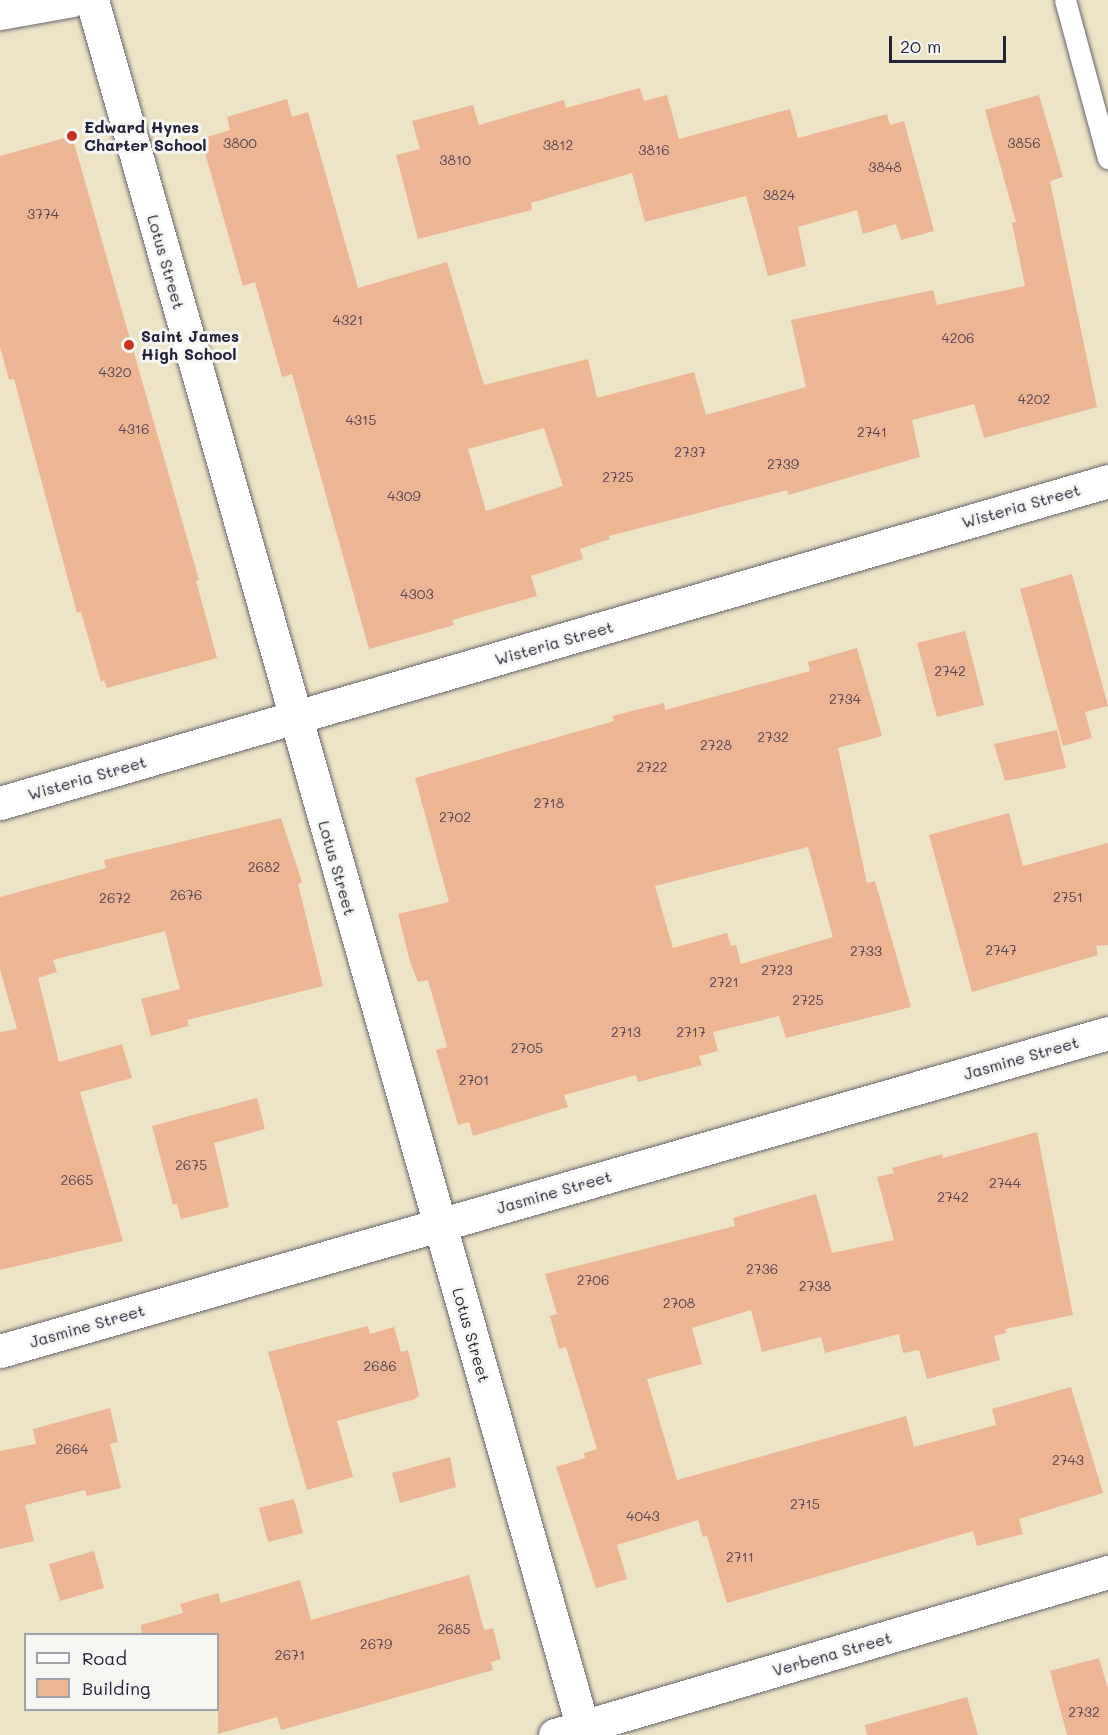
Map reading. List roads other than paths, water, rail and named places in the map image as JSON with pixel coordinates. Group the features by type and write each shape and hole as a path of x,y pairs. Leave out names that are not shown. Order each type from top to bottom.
{"street":[{"path":"0,13 72,0"},
{"name":"Lotus Street","path":"92,0 439,1225 574,1732"},
{"name":"Wisteria Street","path":"0,803 1108,481"},
{"name":"Jasmine Street","path":"0,1351 1108,1033"},
{"name":"Verbena Street","path":"574,1732 1108,1572"}],"lane":[{"path":"1065,0 1108,158"}],"place":[{"name":"Edward Hynes Charter School","path":"72,136"},
{"name":"Saint James High School","path":"129,345"}]}
